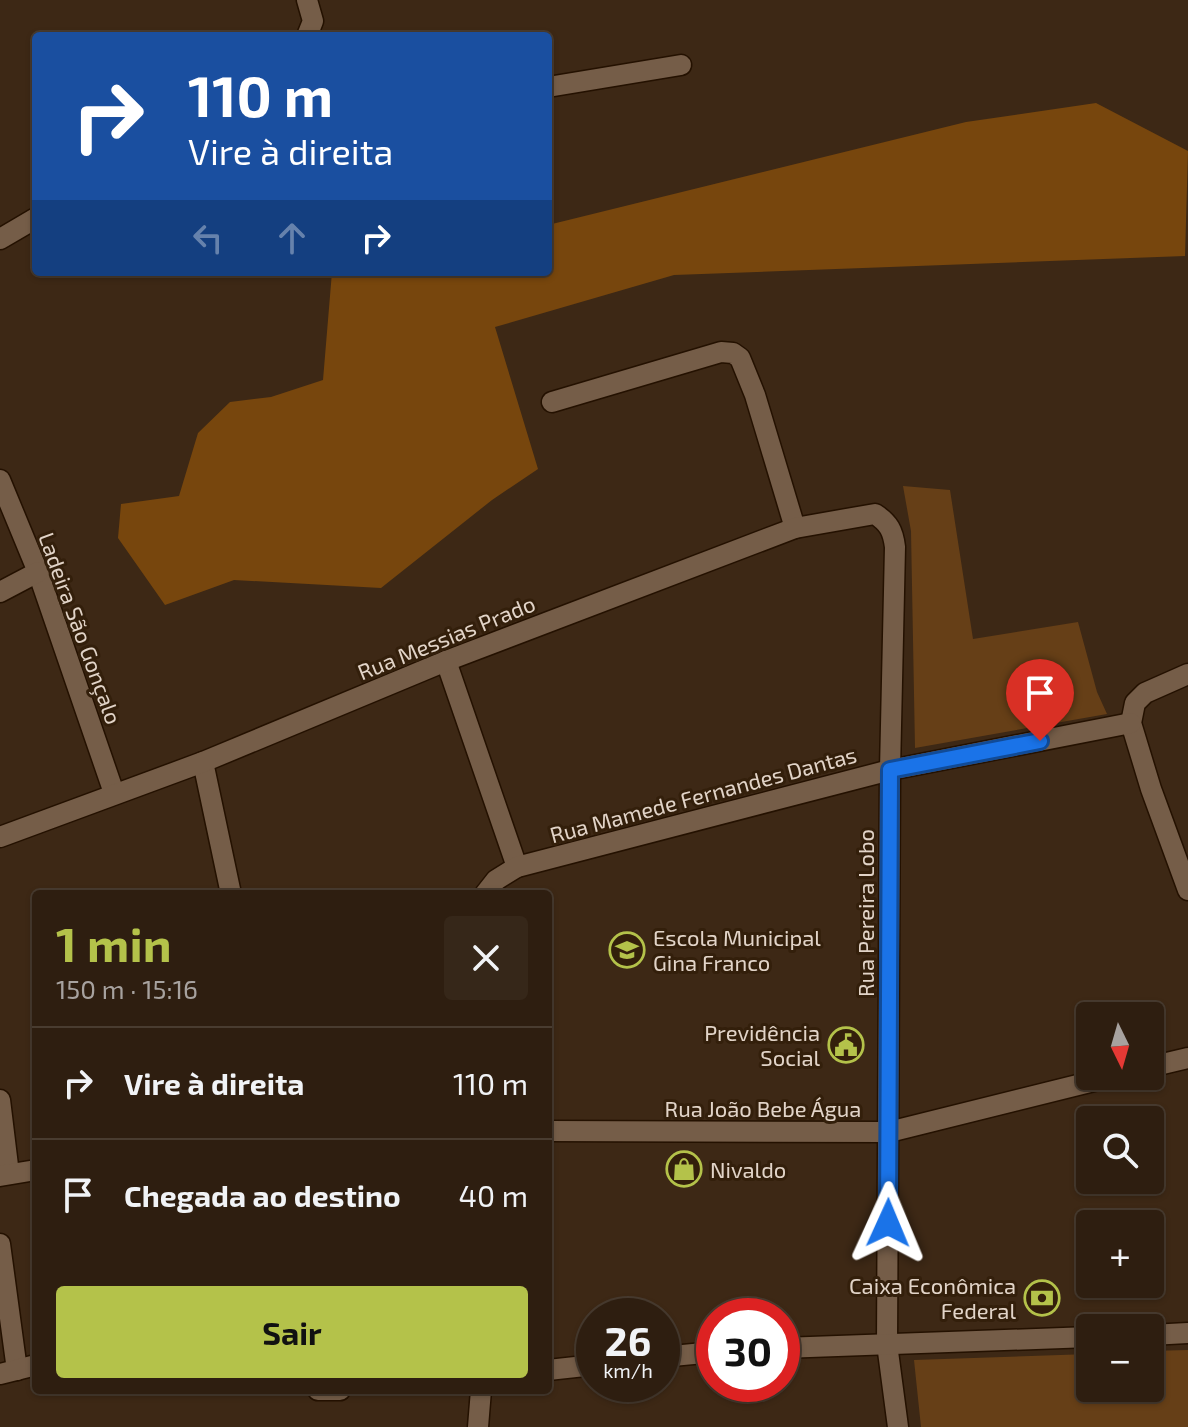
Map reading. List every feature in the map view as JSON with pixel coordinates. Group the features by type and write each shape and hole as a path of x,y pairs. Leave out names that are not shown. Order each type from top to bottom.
{"street":[{"path":"307,0 313,21 309,32"},
{"path":"552,86 681,65"},
{"path":"0,239 32,220"},
{"path":"552,402 721,352 733,353 740,358 755,395 795,528"},
{"name":"Ladeira São Gonçalo","path":"0,480 38,572 114,793"},
{"name":"Rua Messias Prado","path":"0,837 203,762 446,661 795,528 875,514 887,522 894,535 895,547"},
{"name":"Rua Pereira Lobo","path":"895,547 890,770 887,1344 898,1427"},
{"path":"0,592 38,572"},
{"path":"446,661 517,867"},
{"path":"1188,674 1145,693 1135,703 1131,723 1188,890"},
{"name":"Rua Mamede Fernandes Dantas","path":"488,890 496,880 517,867 890,770 1131,723"},
{"path":"203,762 230,890"},
{"path":"1164,1064 1188,1058"},
{"name":"Rua João Bebe Água","path":"552,1131 889,1132 1076,1085"},
{"path":"0,1100 4,1175 32,1171"},
{"path":"0,1244 18,1370"},
{"path":"1164,1334 1188,1333"},
{"path":"800,1347 1076,1337"},
{"path":"552,1370 576,1367"},
{"path":"478,1427 481,1394"}],"shaded area":[{"path":"1096,103 1188,151 1185,256 674,275 495,327 538,469 492,500 381,588 234,580 165,605 118,538 121,504 179,496 198,433 230,402 271,397 323,380 332,276 552,276 552,224 966,122"},
{"path":"903,486 950,490 973,639 1078,622 1097,692 1107,714 915,748 911,531"},
{"path":"1188,1350 1188,1427 921,1427 914,1360 1076,1354 1076,1402 1164,1402 1164,1351"}],"place":[{"name":"Escola Municipal Gina Franco","path":"627,950"},
{"name":"Previdência Social","path":"846,1045"},
{"name":"Nivaldo","path":"684,1169"},
{"name":"Caixa Econômica Federal","path":"1042,1298"}],"route":[{"path":"888,1223 890,770 1040,741"}]}
